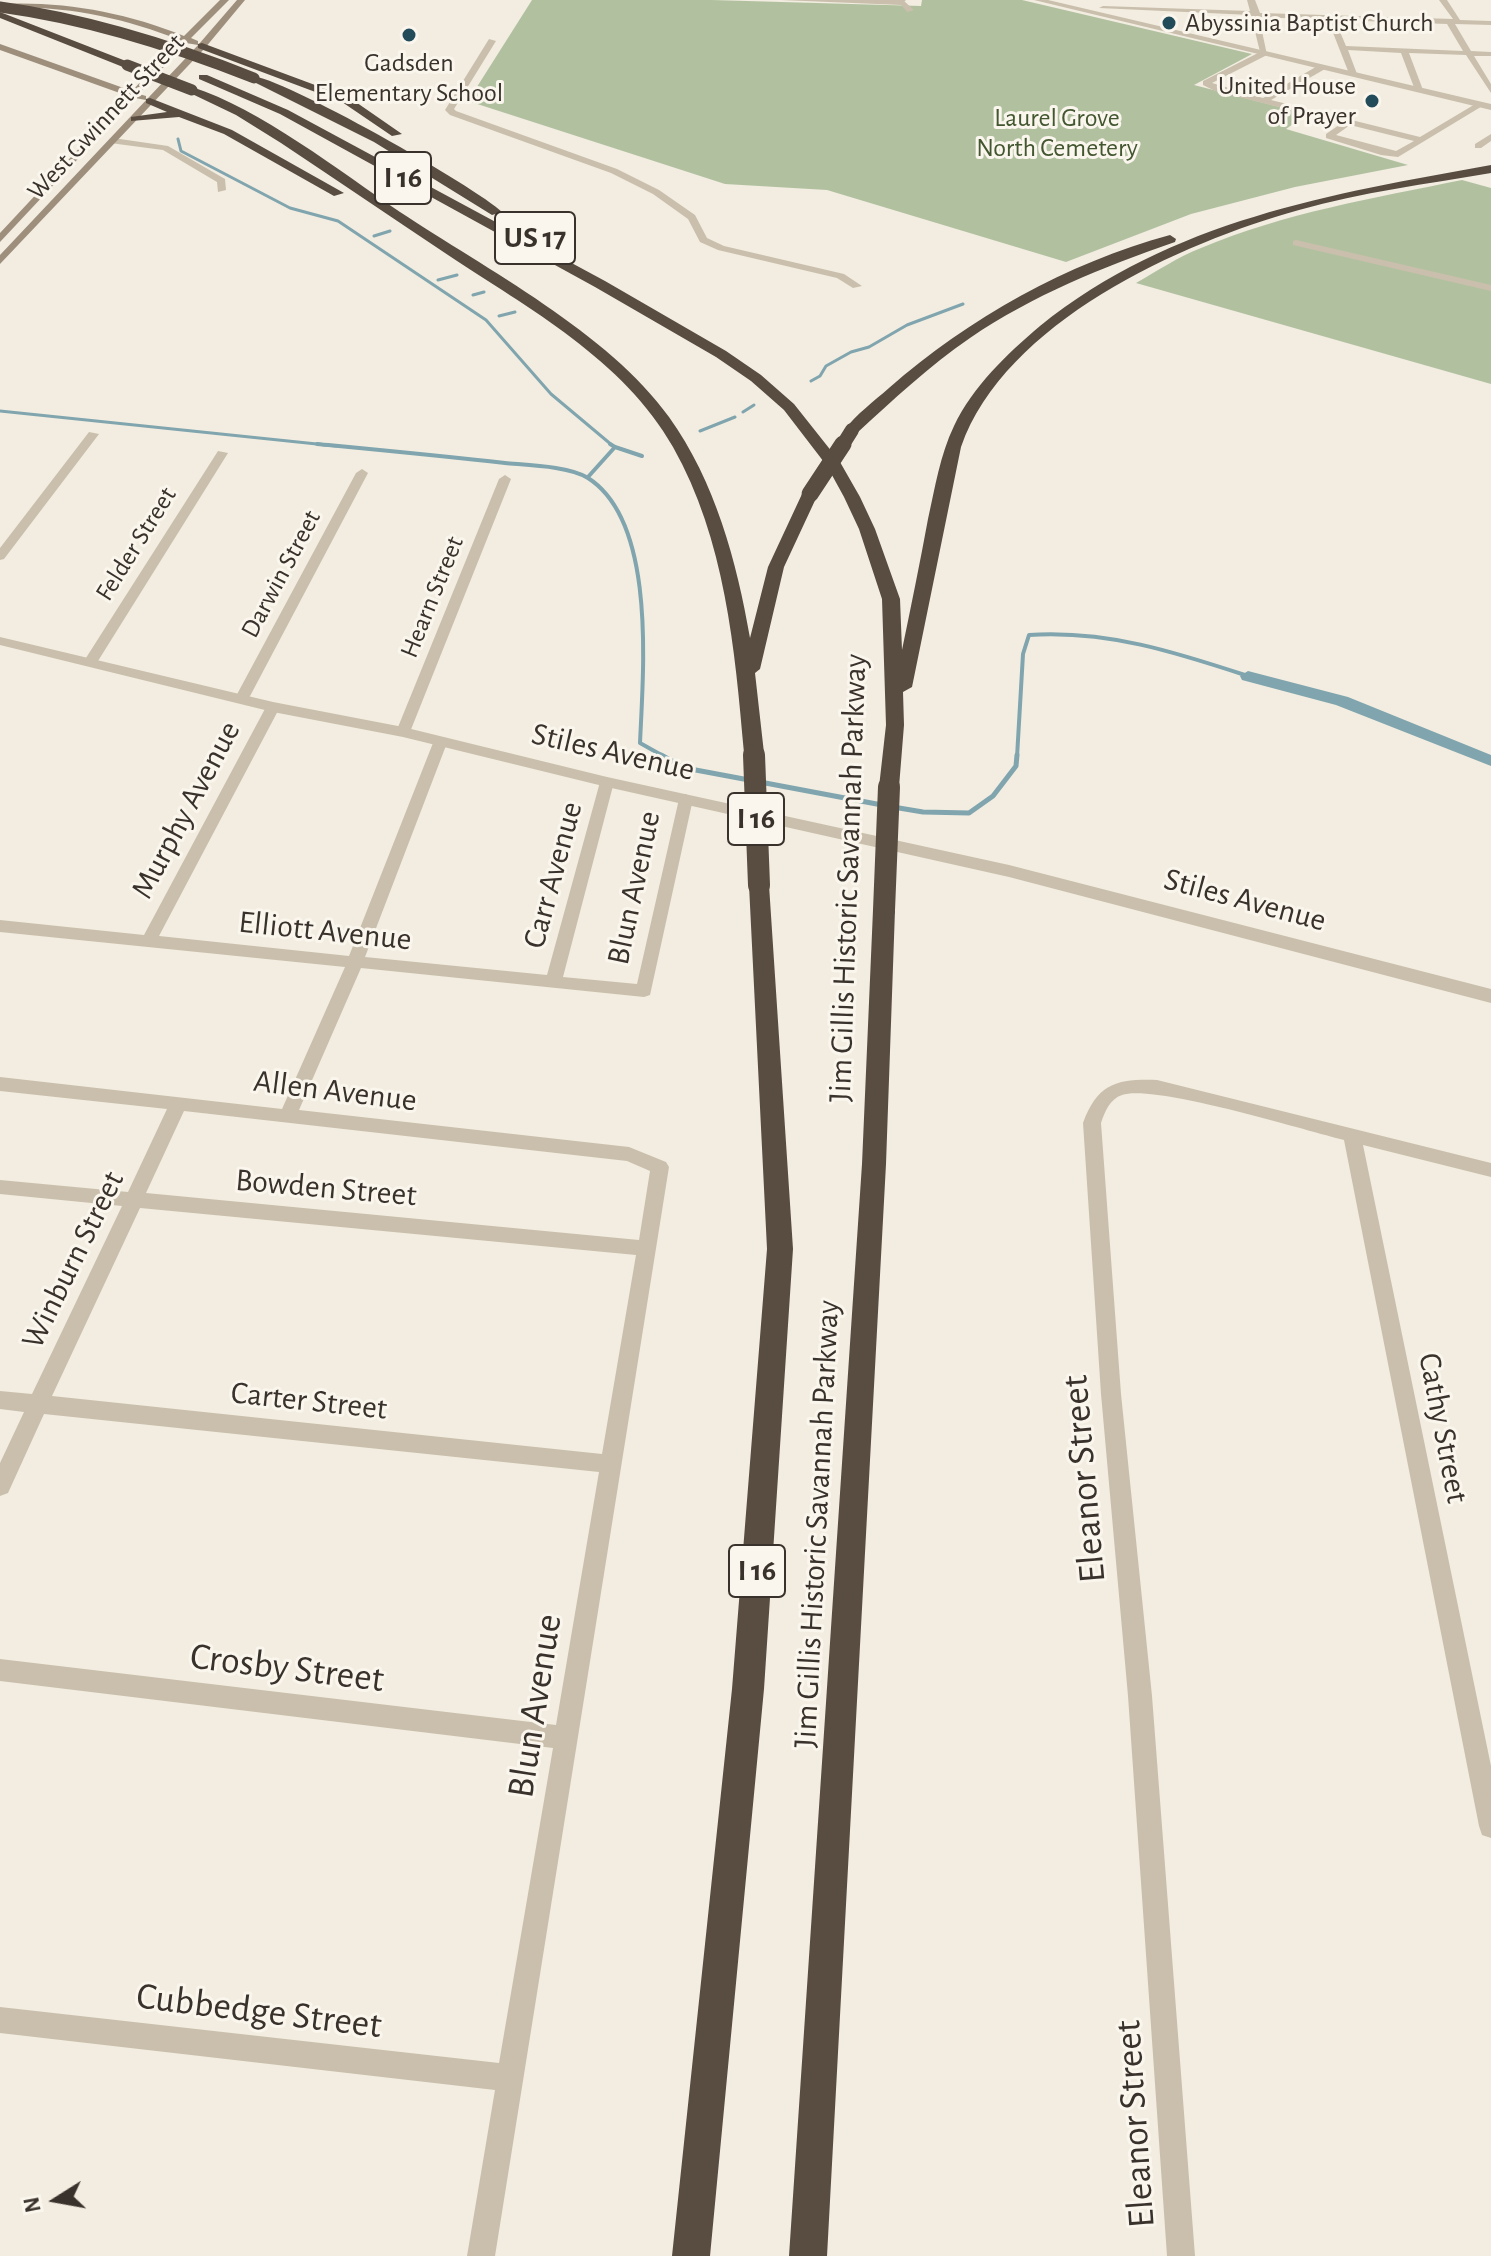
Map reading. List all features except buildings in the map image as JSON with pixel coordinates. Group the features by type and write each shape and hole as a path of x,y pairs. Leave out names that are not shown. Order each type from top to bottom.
{"highway":[{"path":"12,0 36,14 118,45"},
{"name":"Jim Gillis Historic Savannah Parkway","path":"1,11 192,90 263,127 584,341 653,406 680,445 715,523 731,575 754,753 780,1249 748,1689 691,2256"},
{"name":"US 17","path":"1,11 52,15 114,30 209,60 254,78 350,123 468,194 600,284"},
{"path":"0,29 124,63"},
{"path":"202,46 346,100 393,131 468,194"},
{"name":"Jim Gillis Historic Savannah Parkway","path":"155,58 284,112 600,284 721,354 756,378 789,407 834,465 867,529 891,599 895,725 889,787 874,1164 808,2256"},
{"path":"150,101 261,149 461,268 506,289"},
{"path":"135,119 162,114 187,115"},
{"path":"747,683 776,567 810,494 852,430 916,372 967,334 1033,296 1107,262 1305,197 1491,162"},
{"path":"895,725 947,467 962,425 981,392 1048,325 1145,266 1229,228 1295,207 1491,169"}],"main road":[{"name":"West Gwinnett Street","path":"0,239 133,94 225,0"},
{"name":"West Gwinnett Street","path":"0,261 135,119 241,0"},
{"path":"1,11 36,4 78,7 202,46"},
{"path":"159,31 196,28"},
{"path":"0,47 150,101"}],"street":[{"path":"785,0 901,1 910,10"},
{"path":"1038,0 1103,7 1491,23"},
{"path":"1251,0 1264,53"},
{"path":"1443,0 1490,87"},
{"path":"1103,7 1264,53 1491,107"},
{"path":"1362,8 1367,19"},
{"path":"1331,18 1353,74"},
{"path":"492,41 449,110 453,113 614,171 656,192 692,217 703,240 721,248 840,276 857,286"},
{"path":"1345,48 1491,54"},
{"path":"1404,50 1419,90"},
{"path":"1264,53 1206,83 1218,89 1422,140"},
{"path":"1265,100 1322,67"},
{"path":"1350,121 1329,133 1329,136 1384,153 1398,154 1480,105"},
{"path":"1478,146 1491,137"},
{"path":"113,141 165,148 222,181 221,190"},
{"path":"1296,243 1491,288"},
{"path":"0,556 93,434"},
{"name":"Felder Street","path":"91,661 222,453"},
{"name":"Darwin Street","path":"242,698 362,473"},
{"name":"Hearn Street","path":"403,732 505,479"},
{"name":"Stiles Avenue","path":"0,641 273,707 403,732 607,782 1024,875 1491,996"},
{"name":"Murphy Avenue","path":"149,940 273,707"},
{"path":"288,1114 355,962 440,743"},
{"name":"Carr Avenue","path":"553,982 607,782"},
{"name":"Blun Avenue","path":"644,991 686,799"},
{"name":"Elliott Avenue","path":"0,926 644,991"},
{"name":"Allen Avenue","path":"0,1084 629,1154 660,1167"},
{"name":"Eleanor Street","path":"1181,2256 1140,1696 1111,1394 1092,1123 1098,1104 1120,1086 1157,1087 1491,1170"},
{"name":"Winburn Street","path":"0,1486 179,1103"},
{"name":"Cathy Street","path":"1352,1136 1491,1826"},
{"name":"Blun Avenue","path":"481,2256 660,1167"},
{"name":"Bowden Street","path":"0,1187 646,1248"},
{"name":"Carter Street","path":"0,1400 611,1464"},
{"name":"Crosby Street","path":"0,1670 566,1738"},
{"name":"Cubbedge Street","path":"0,2020 510,2078"}],"green space":[{"name":"Laurel Grove North Cemetery","path":"532,0 712,0 921,6 922,0 1022,0 1252,54 1194,85 1307,114 1286,129 1408,165 1295,187 1191,214 1066,262 827,190 725,184 468,101"},
{"path":"1462,180 1491,188 1491,384 1136,283 1192,252 1264,225"}],"waterway":[{"path":"178,139 181,151 290,208 338,221 486,320 551,394 612,445"},
{"path":"374,236 390,231"},
{"path":"438,280 457,275"},
{"path":"473,295 484,292"},
{"path":"811,381 820,376 826,366 851,352 869,347 907,325 963,304"},
{"path":"499,316 515,312"},
{"path":"743,412 754,405"},
{"path":"0,411 336,446"},
{"path":"700,431 735,417"},
{"path":"317,444 548,467 588,478 610,499 626,528 636,562 643,640 640,743 665,757"},
{"path":"588,477 615,447"},
{"path":"615,447 642,456"},
{"path":"1017,757 1023,654 1029,635 1113,639 1167,651 1248,676"},
{"path":"1248,676 1342,701 1491,761"},
{"path":"661,755 685,768 749,780"},
{"path":"893,807 923,812 969,813 993,796 1016,766 1017,755"},
{"path":"760,782 882,805"}],"place":[{"name":"Abyssinia Baptist Church","path":"1169,23"},
{"name":"Gadsden Elementary School","path":"409,35"},
{"name":"United House of Prayer","path":"1372,101"}]}
